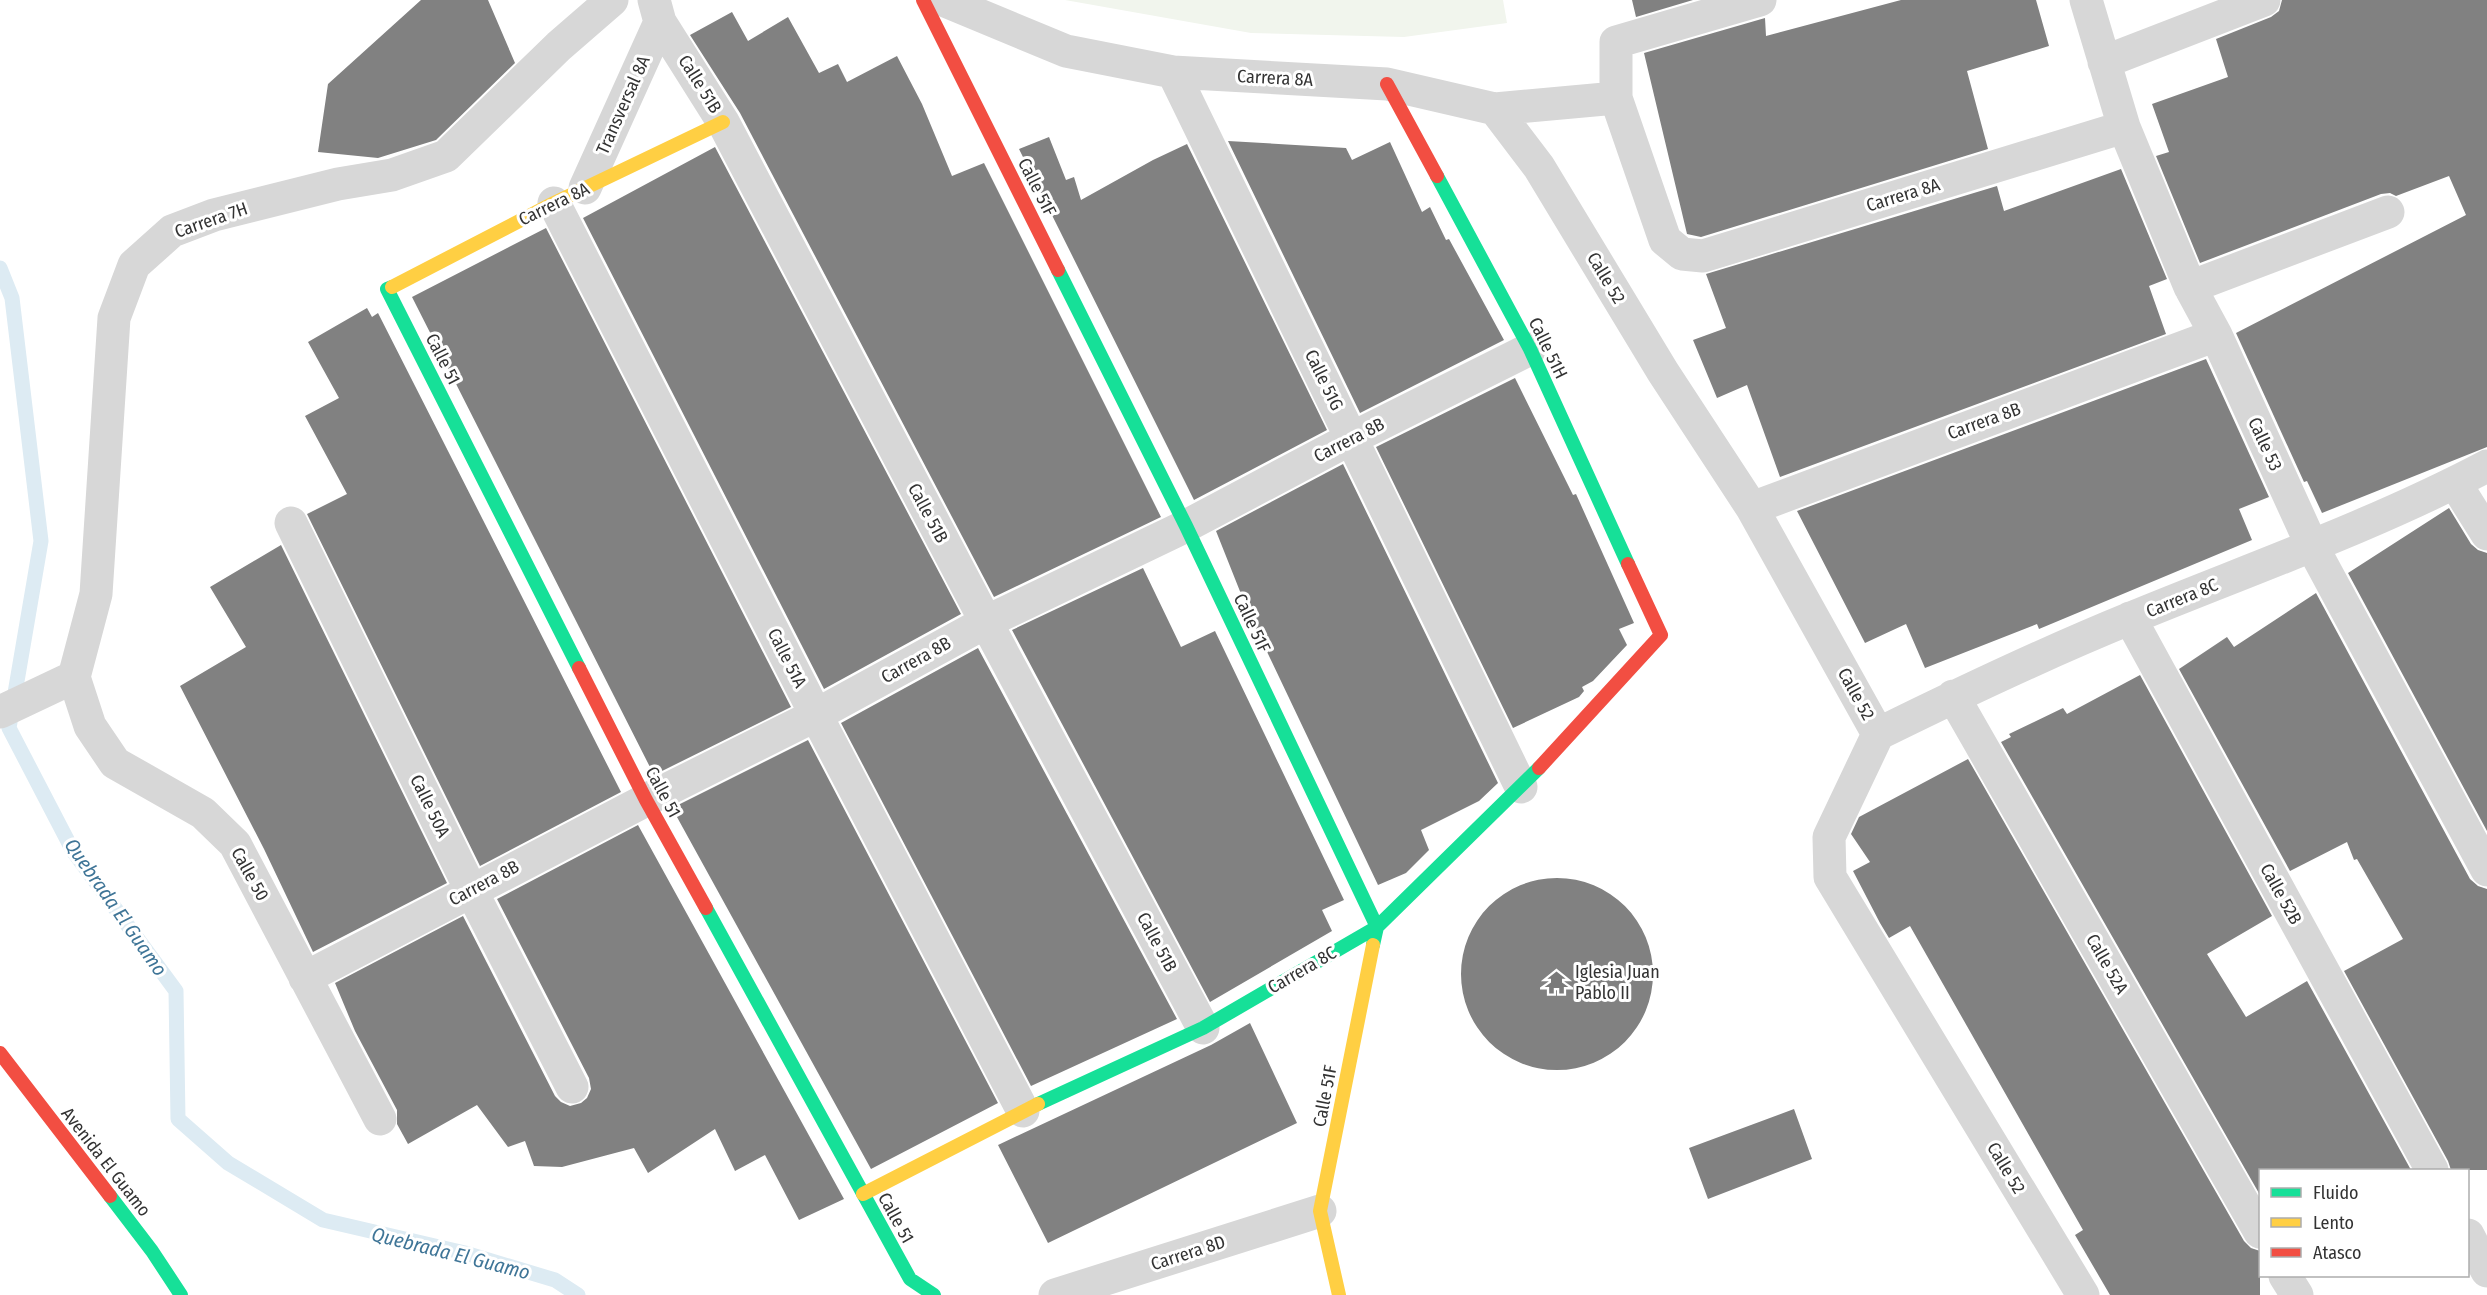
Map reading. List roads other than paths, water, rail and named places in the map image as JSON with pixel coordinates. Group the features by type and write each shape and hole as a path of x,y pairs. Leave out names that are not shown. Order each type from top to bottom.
{"street":[{"name":"Carrera 7H","path":"74,677 96,594 114,318 135,265 172,231 214,215 338,184 392,175 446,156 559,46 612,0"},
{"name":"Calle 51F","path":"923,0 1186,526 1377,927 1320,1211 1339,1295"},
{"name":"Carrera 8A","path":"943,0 1066,51 1173,72 1387,84 1495,109 1616,98 1665,240 1682,254 1703,256 2124,128"},
{"path":"1616,98 1616,42 1760,0"},
{"name":"Calle 53","path":"2086,0 2124,128 2190,287 2216,335 2312,546 2487,870"},
{"path":"2104,62 2264,0"},
{"name":"Calle 51B","path":"657,11 723,122 1203,1028"},
{"name":"Transversal 8A","path":"585,188 657,11"},
{"name":"Calle 51G","path":"1173,72 1521,787"},
{"name":"Calle 51H","path":"1387,84 1530,349 1661,635"},
{"name":"Calle 52","path":"1495,109 1539,167 1663,372 1752,508 1878,734 1829,837 1830,877 2084,1295"},
{"name":"Carrera 8A","path":"387,289 554,203 723,122"},
{"name":"Calle 51A","path":"554,203 816,716 1023,1111"},
{"path":"2190,287 2388,212"},
{"name":"Calle 51","path":"387,289 645,800 910,1279 933,1295"},
{"name":"Carrera 8B","path":"1752,508 2216,335"},
{"name":"Carrera 8B","path":"305,978 645,800 816,716 986,622 1186,526 1352,438 1530,349"},
{"name":"Carrera 8C","path":"1878,734 1953,696 2130,618 2312,546 2455,483 2487,466"},
{"path":"2455,483 2487,534"},
{"name":"Calle 50A","path":"291,523 471,890 572,1087"},
{"name":"Calle 52B","path":"2130,618 2431,1169"},
{"name":"Carrera 8C","path":"863,1194 1023,1111 1203,1028 1377,927 1521,787 1661,635"},
{"path":"0,712 74,677"},
{"name":"Calle 50","path":"74,677 90,726 115,763 203,813 235,844 380,1119"},
{"name":"Calle 52A","path":"1953,696 2259,1230"},
{"name":"Avenida El Guamo","path":"0,1053 152,1251 181,1295"},
{"name":"Carrera 8D","path":"1055,1295 1320,1211"},
{"path":"2469,1237 2487,1271"},
{"path":"2286,1277 2296,1295"}],"waterway":[{"name":"Quebrada El Guamo","path":"0,268 12,298 41,541 9,728 73,851 176,991 178,1119 228,1163 323,1220 465,1253 555,1280 578,1295"}],"place":[{"name":"Iglesia Juan Pablo II","path":"1557,982"}]}
